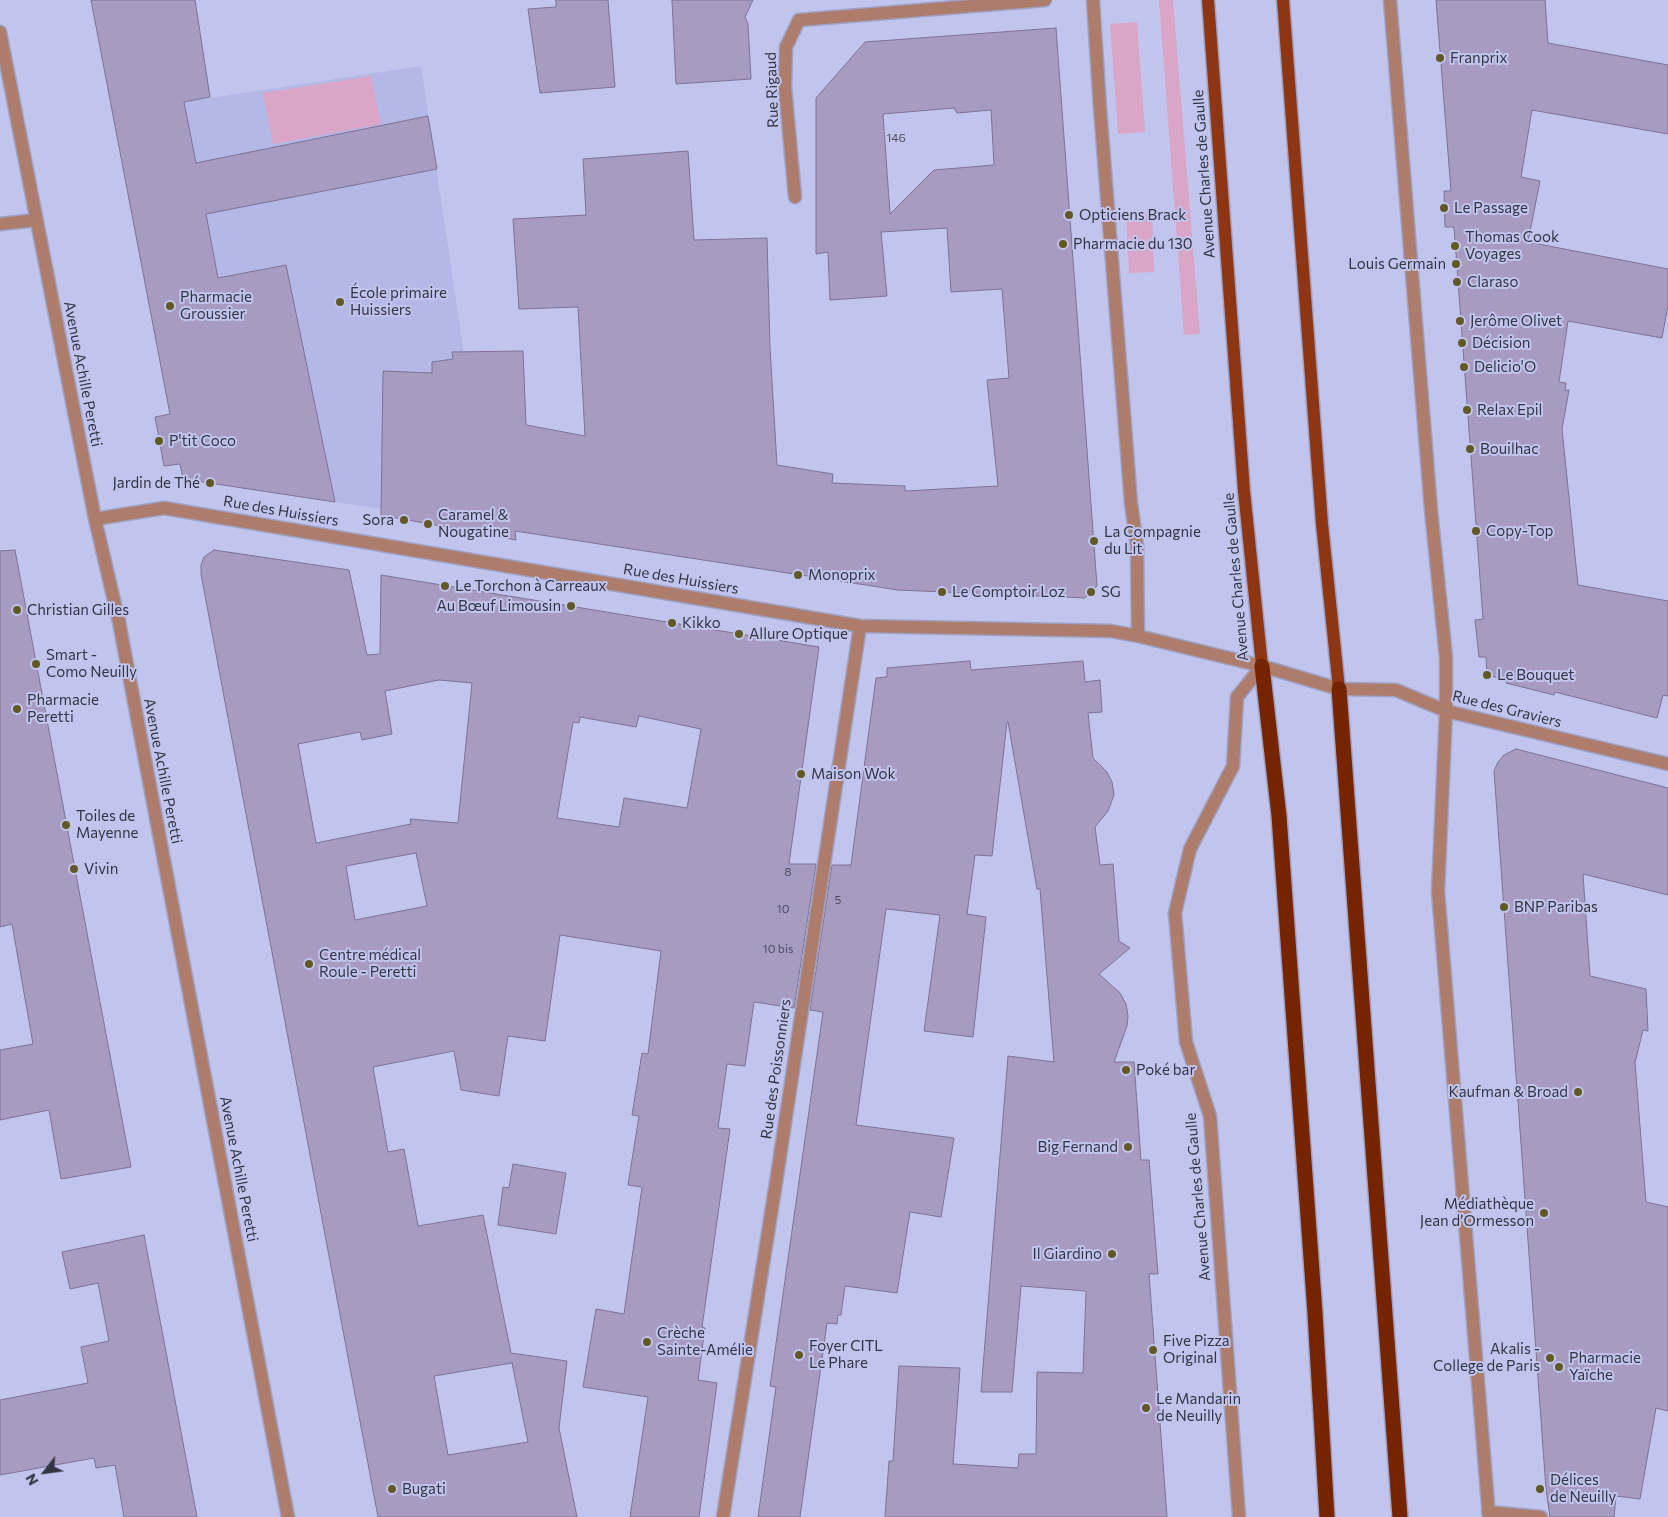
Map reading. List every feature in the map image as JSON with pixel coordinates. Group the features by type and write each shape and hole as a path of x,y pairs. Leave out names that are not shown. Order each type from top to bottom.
{"highway":[{"path":"1262,666 1279,816 1314,1294 1327,1517"},
{"path":"1339,690 1400,1517"}],"main road":[{"name":"Avenue Charles de Gaulle","path":"1208,0 1244,491 1262,666"},
{"path":"1283,0 1322,524 1339,690"}],"street":[{"name":"Rue Rigaud","path":"795,197 785,87 786,47 799,20 1045,0"},
{"path":"1093,0 1131,503 1137,546 1138,636"},
{"path":"1390,0 1431,500 1446,658 1446,711 1438,891 1489,1514 1541,1517"},
{"name":"Avenue Achille Peretti","path":"0,32 95,519 119,622 288,1517"},
{"path":"0,224 36,220"},
{"name":"Rue des Huissiers","path":"95,519 164,508 860,626 1090,630 1138,636 1262,666"},
{"name":"Rue des Poissonniers","path":"723,1517 777,1176 860,626"},
{"name":"Rue des Graviers","path":"1262,666 1339,690 1396,690 1446,711 1668,764"},
{"name":"Avenue Charles de Gaulle","path":"1239,1517 1210,1116 1186,1042 1175,913 1190,849 1233,766 1237,697 1262,666"}],"shaded area":[{"path":"1159,0 1173,0 1200,334 1184,335"},
{"path":"1137,22 1145,132 1118,134 1110,24"},
{"name":"École primaire Huissiers","path":"421,66 467,374 382,509 302,497 282,404 231,342 184,102"},
{"path":"371,76 381,124 273,144 263,93"},
{"path":"1152,213 1154,272 1129,273 1126,214"}],"building":[{"path":"91,0 195,0 210,97 184,102 196,163 428,116 437,169 206,214 218,278 286,265 335,502 183,479 180,464 164,466 155,417 170,414"},
{"path":"556,0 608,0 615,87 540,93 528,9 556,7"},
{"path":"672,0 753,0 745,17 748,24 751,79 676,84"},
{"path":"1436,0 1545,0 1548,43 1668,65 1668,134 1532,110 1521,177 1540,181 1528,242 1668,269 1668,305 1662,338 1568,321 1559,382 1566,383 1565,390 1569,390 1562,429 1578,585 1668,601 1668,696 1663,695 1657,718 1555,692 1554,695 1506,683 1507,680 1487,675 1486,657 1479,657 1475,620 1483,619 1454,227 1445,227 1444,191 1451,191"},
{"path":"1056,28 1097,586 1085,598 898,590 515,531 516,540 381,515 383,371 432,373 432,362 453,359 452,352 523,351 526,425 585,436 578,307 519,309 513,219 586,215 583,159 688,151 694,240 767,238 770,348 777,465 833,474 832,483 905,486 905,491 998,486 987,380 1009,378 1002,289 951,292 947,228 881,232 887,296 830,300 828,252 816,254 816,98 865,42","holes":["954,108 957,113 991,110 994,165 934,170 890,214 883,114"]},
{"path":"15,550 131,1167 61,1179 49,1110 0,1120 0,1050 33,1044 12,924 0,927 0,551"},
{"path":"214,550 349,570 367,655 380,654 381,575 819,647 789,864 816,864 794,1008 754,1002 745,1066 727,1064 718,1128 730,1129 702,1327 705,1328 698,1380 717,1383 699,1517 630,1517 648,1397 583,1387 596,1309 624,1314 642,1187 628,1185 639,1116 632,1115 642,1053 648,1054 661,951 560,935 545,1041 508,1036 499,1096 461,1090 454,1051 373,1067 388,1152 404,1149 418,1226 483,1215 511,1353 567,1361 559,1428 577,1517 378,1517 201,574 201,565 204,557","holes":["439,680 472,683 458,823 410,819 411,824 316,843 298,744 360,732 362,740 392,734 385,691","639,716 701,729 687,808 624,798 619,827 557,818 573,722 579,723 580,717 636,727","416,853 427,906 355,920 346,866","512,1363 528,1442 448,1455 434,1376"]},
{"path":"970,661 971,670 1083,661 1085,682 1100,680 1102,712 1088,713 1093,758 1107,772 1112,782 1114,795 1108,811 1095,827 1100,865 1113,864 1119,941 1130,948 1099,974 1120,993 1126,1004 1127,1026 1114,1062 1134,1062 1141,1160 1149,1160 1158,1274 1149,1274 1167,1517 885,1517 889,1461 893,1461 899,1366 960,1368 953,1464 1018,1468 1019,1454 1036,1454 1037,1372 1083,1373 1086,1291 1021,1286 1012,1392 981,1392 1008,1056 1054,1062 1040,889 1037,889 1007,722 992,856 975,855 967,914 986,917 973,1037 924,1031 940,915 886,909 856,1125 954,1138 941,1217 910,1212 897,1293 845,1286 841,1315 838,1315 837,1324 827,1323 800,1517 758,1517 776,1387 770,1386 823,1012 810,1010 832,865 851,865 876,678 887,677 887,668"},
{"path":"1516,749 1668,788 1668,895 1583,874 1590,976 1646,989 1648,1031 1643,1030 1635,1063 1646,1202 1668,1207 1668,1411 1656,1408 1640,1499 1616,1496 1614,1517 1550,1517 1546,1489 1494,771 1504,755"},
{"path":"513,1164 566,1173 556,1234 498,1225 503,1187 509,1188"},
{"path":"144,1235 197,1517 124,1517 115,1465 96,1468 94,1458 0,1475 0,1400 88,1383 81,1347 109,1341 98,1283 70,1289 62,1252"}],"place":[{"name":"Franprix","path":"1440,58"},
{"name":"Le Passage","path":"1444,208"},
{"name":"Opticiens Brack","path":"1069,215"},
{"name":"Pharmacie du 130","path":"1063,244"},
{"name":"Thomas Cook Voyages","path":"1455,246"},
{"name":"Louis Germain","path":"1456,264"},
{"name":"Claraso","path":"1457,282"},
{"name":"École primaire Huissiers","path":"340,302"},
{"name":"Pharmacie Groussier","path":"170,306"},
{"name":"Jerôme Olivet","path":"1460,321"},
{"name":"Décision","path":"1462,343"},
{"name":"Delicio'O","path":"1464,367"},
{"name":"Relax Epil","path":"1467,410"},
{"name":"P'tit Coco","path":"159,441"},
{"name":"Bouilhac","path":"1470,449"},
{"name":"Jardin de Thé","path":"210,483"},
{"name":"Sora","path":"404,520"},
{"name":"Caramel & Nougatine","path":"428,524"},
{"name":"Copy-Top","path":"1476,531"},
{"name":"La Compagnie du Lit","path":"1094,541"},
{"name":"Monoprix","path":"798,575"},
{"name":"Le Torchon à Carreaux","path":"445,586"},
{"name":"Le Comptoir Loz","path":"942,592"},
{"name":"SG","path":"1091,592"},
{"name":"Au Bœuf Limousin","path":"571,606"},
{"name":"Christian Gilles","path":"17,610"},
{"name":"Kikko","path":"672,623"},
{"name":"Allure Optique","path":"739,634"},
{"name":"Smart - Como Neuilly","path":"36,664"},
{"name":"Le Bouquet","path":"1487,675"},
{"name":"Pharmacie Peretti","path":"17,709"},
{"name":"Maison Wok","path":"801,774"},
{"name":"Toiles de Mayenne","path":"66,825"},
{"name":"Vivin","path":"74,869"},
{"name":"BNP Paribas","path":"1504,907"},
{"name":"Centre médical Roule - Peretti","path":"309,964"},
{"name":"Poké bar","path":"1126,1070"},
{"name":"Kaufman & Broad","path":"1578,1092"},
{"name":"Big Fernand","path":"1128,1147"},
{"name":"Médiathèque Jean d’Ormesson","path":"1544,1213"},
{"name":"Il Giardino","path":"1112,1254"},
{"name":"Crèche Sainte-Amélie","path":"647,1342"},
{"name":"Five Pizza Original","path":"1153,1350"},
{"name":"Foyer CITL Le Phare","path":"799,1355"},
{"name":"Akalis - College de Paris","path":"1550,1358"},
{"name":"Pharmacie Yaïche","path":"1559,1367"},
{"name":"Le Mandarin de Neuilly","path":"1146,1408"},
{"name":"Bugati","path":"392,1489"},
{"name":"Délices de Neuilly","path":"1540,1489"}]}
